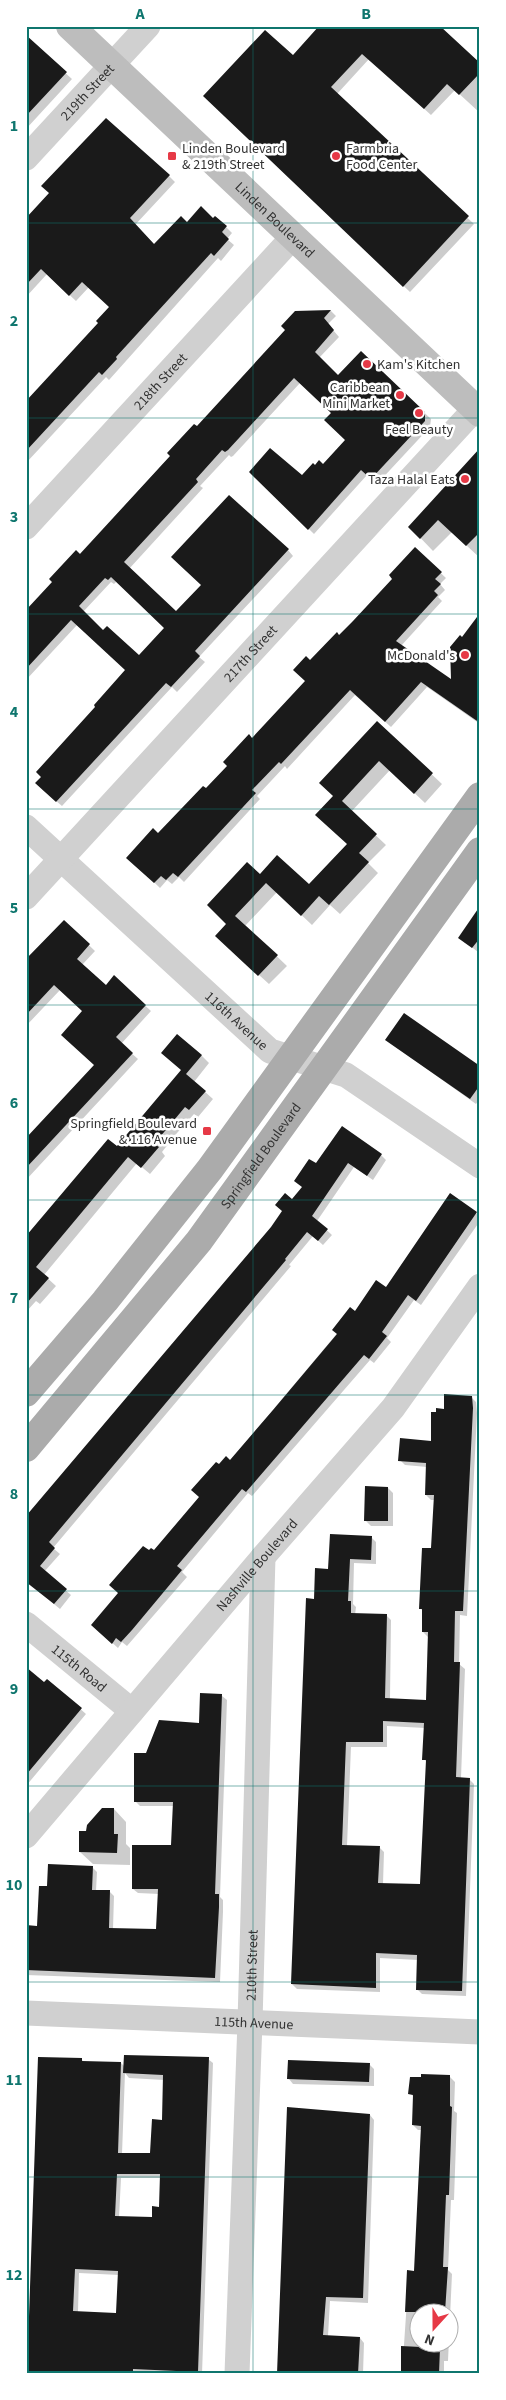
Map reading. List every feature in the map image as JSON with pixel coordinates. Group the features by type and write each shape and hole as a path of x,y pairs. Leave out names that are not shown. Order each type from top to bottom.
{"main road":[{"name":"Linden Boulevard","path":"70,26 477,411"},
{"path":"26,1393 105,1301 210,1169 480,796"},
{"name":"Springfield Boulevard","path":"26,1448 199,1241 479,854"}],"street":[{"name":"219th Street","path":"26,158 148,26"},
{"name":"218th Street","path":"26,527 293,237"},
{"name":"217th Street","path":"26,897 477,411"},
{"name":"116th Avenue","path":"26,826 270,1050 346,1075 480,1166"},
{"name":"Nashville Boulevard","path":"26,1836 262,1557 392,1408 480,1286"},
{"name":"210th Street","path":"237,2374 250,2022 262,1557"},
{"name":"115th Road","path":"26,1624 132,1711"},
{"name":"115th Avenue","path":"26,2014 480,2032"}],"building":[{"name":"Farmbria Food Center","path":"319,26 440,26 480,63 480,73 459,95 447,84 424,109 362,54 331,87 469,216 403,287 203,96 265,30 293,55"},
{"path":"26,35 67,72 26,116"},
{"path":"106,118 170,175 130,218 154,244 181,216 187,222 201,206 213,218 215,216 227,226 222,232 229,239 214,256 211,253 116,357 117,359 102,375 99,372 26,451 26,401 98,323 96,321 109,307 82,282 69,296 41,269 26,285 26,218 49,193 41,186"},
{"path":"331,310 324,318 334,330 315,352 338,375 361,351 425,412 425,421 371,479 361,470 308,530 249,472 270,448 302,475 313,463 315,465 319,460 323,464 345,440 324,420 331,413 294,378 228,450 225,452 222,450 196,479 198,482 124,562 176,611 201,585 171,557 229,495 289,549 195,651 200,656 171,687 166,683 56,802 35,783 41,777 36,772 95,707 94,705 125,670 71,620 26,669 26,610 52,582 49,579 76,550 80,554 170,456 167,453 194,424 197,426 285,330 281,326 295,311","holes":["111,577 164,628 139,655 107,626 103,630 79,606 105,578 108,580"]},
{"path":"480,448 480,532 466,546 438,520 420,539 408,527"},
{"path":"415,547 442,572 435,579 441,584 434,591 438,595 396,641 451,679 450,647 460,635 462,637 480,613 480,723 421,682 385,722 350,690 281,764 279,762 252,790 256,793 178,877 173,873 166,880 161,876 154,883 126,858 153,828 158,833 203,786 206,788 227,766 223,762 249,734 252,738 305,681 293,670 306,656 310,660 337,632 339,635 353,621 392,579 389,575"},
{"path":"377,721 433,773 414,794 379,761 342,801 377,834 359,853 369,862 329,905 319,896 301,916 266,883 235,916 278,955 258,976 215,936 226,924 207,905 247,862 260,874 277,855 309,884 347,844 315,815 333,796 319,783"},
{"path":"480,906 480,938 472,948 458,938"},
{"path":"64,920 90,944 77,959 106,985 114,975 146,1005 116,1037 133,1053 26,1168 26,1138 94,1065 61,1035 82,1011 54,985 26,1015 26,959"},
{"path":"404,1013 480,1066 480,1085 470,1099 385,1040"},
{"path":"177,1034 202,1055 186,1074 206,1091 189,1110 185,1107 154,1144 159,1147 141,1168 128,1157 36,1267 49,1278 26,1304 26,1236 108,1139 117,1146 181,1070 161,1053"},
{"path":"342,1126 382,1154 367,1176 348,1163 312,1216 328,1229 318,1241 307,1232 286,1260 49,1542 55,1548 40,1566 67,1589 54,1604 26,1582 26,1516 271,1227 282,1211 275,1205 285,1193 292,1199 302,1187 294,1181 309,1159 316,1163"},
{"path":"450,1193 477,1212 416,1301 408,1295 382,1332 387,1336 369,1359 364,1355 246,1492 242,1489 177,1566 182,1570 132,1630 121,1642 116,1638 112,1644 91,1625 118,1593 109,1585 143,1546 149,1550 151,1548 154,1550 199,1497 191,1490 216,1462 219,1464 226,1456 230,1460 337,1334 332,1330 350,1307 355,1311 376,1280 386,1287"},
{"path":"444,1394 472,1396 473,1408 463,1611 455,1611 454,1662 460,1662 456,1777 470,1778 462,1991 416,1990 417,1955 376,1953 376,1988 291,1984 306,1598 314,1599 315,1568 328,1569 330,1534 372,1536 371,1560 350,1559 348,1601 351,1601 351,1613 387,1614 385,1698 426,1700 428,1632 422,1632 422,1609 419,1609 422,1548 431,1548 434,1495 425,1495 426,1463 398,1461 400,1438 431,1441 431,1412 436,1412 436,1408 444,1409","holes":["383,1721 424,1723 422,1760 426,1760 420,1884 378,1883 380,1846 342,1845 346,1742 383,1742"]},
{"path":"365,1486 388,1487 388,1521 364,1521"},
{"path":"26,1667 44,1682 47,1679 82,1708 26,1775"},
{"path":"200,1693 222,1694 215,1894 219,1894 219,1907 215,1978 26,1970 26,1925 37,1926 39,1886 47,1886 48,1864 93,1866 92,1890 110,1890 109,1928 156,1929 158,1889 132,1889 132,1845 171,1845 173,1802 134,1802 134,1753 146,1753 159,1720 199,1723"},
{"path":"102,1808 114,1808 114,1834 118,1834 117,1853 79,1852 79,1831 86,1831 87,1825"},
{"path":"124,2055 209,2057 198,2372 133,2369 133,2374 27,2374 38,2057 82,2058 82,2061 121,2062 118,2153 150,2153 152,2119 162,2120 163,2075 123,2073","holes":["117,2174 160,2174 159,2207 152,2206 152,2217 115,2216","75,2269 118,2271 116,2313 73,2311"]},
{"path":"288,2060 370,2063 369,2082 287,2079"},
{"path":"421,2074 450,2075 450,2106 452,2107 449,2195 446,2195 443,2267 448,2267 446,2302 408,2302 408,2312 405,2312 407,2270 414,2271 421,2126 412,2125 413,2095 408,2094 410,2077 421,2077"},
{"path":"287,2107 370,2114 363,2298 326,2297 323,2335 360,2337 358,2374 277,2374"},
{"path":"401,2346 408,2346 408,2352 440,2352 439,2374 401,2374"}],"place":[{"name":"Linden Boulevard & 219th Street","path":"172,156"},
{"name":"Farmbria Food Center","path":"336,156"},
{"name":"Kam's Kitchen","path":"367,364"},
{"name":"Caribbean Mini Market","path":"400,395"},
{"name":"Feel Beauty","path":"419,413"},
{"name":"Taza Halal Eats","path":"465,479"},
{"name":"McDonald's","path":"465,655"},
{"name":"Springfield Boulevard & 116 Avenue","path":"207,1131"}]}
